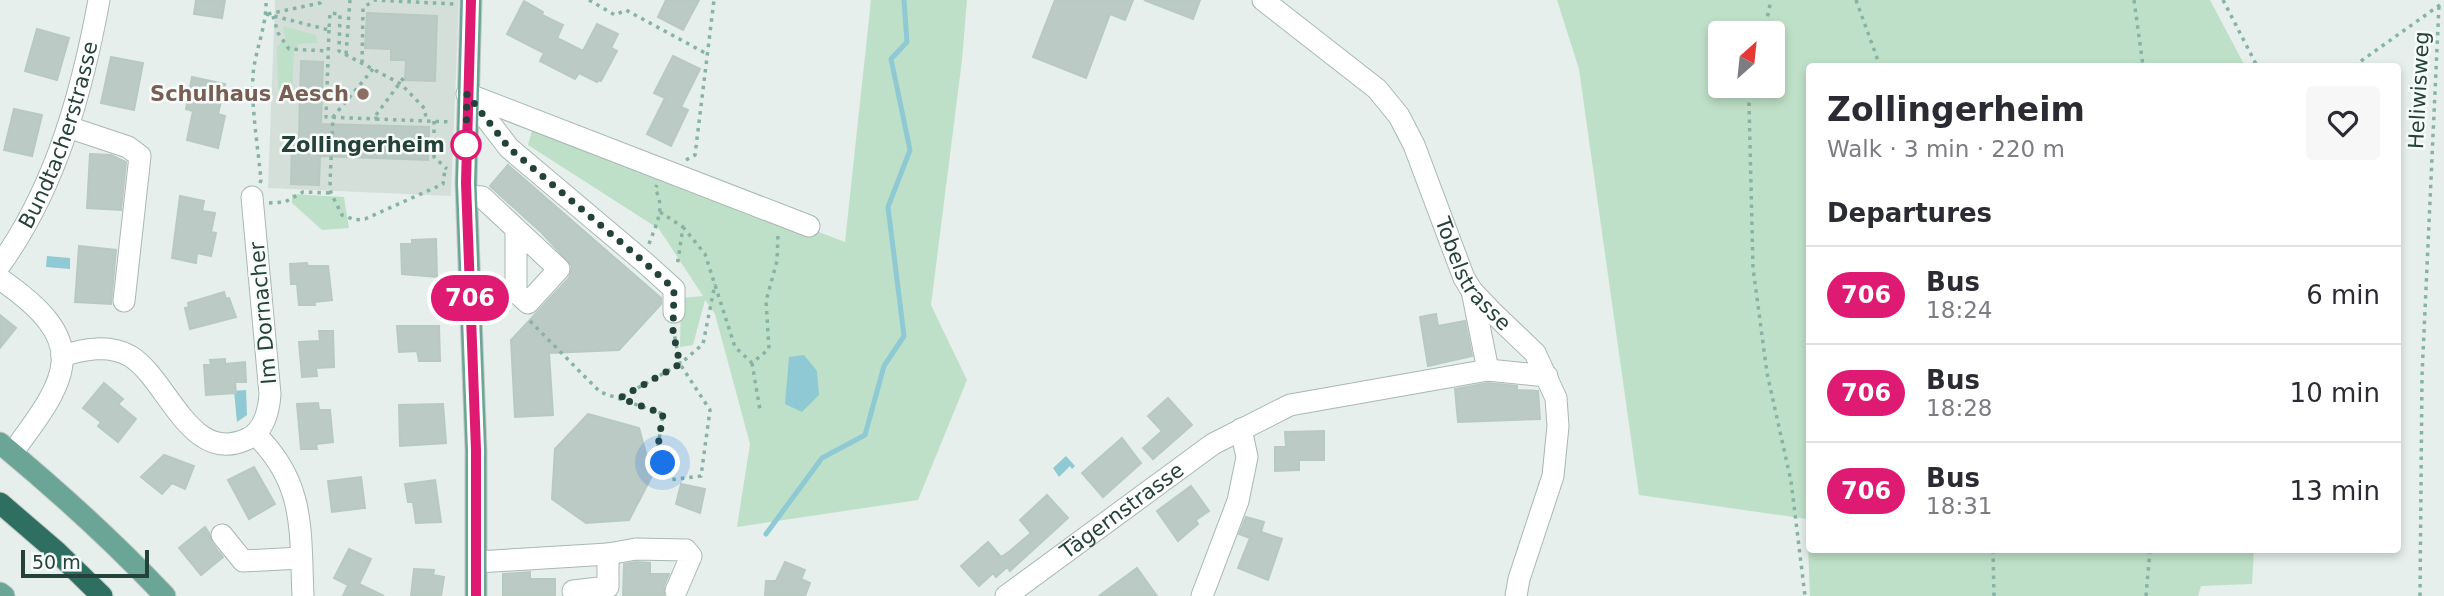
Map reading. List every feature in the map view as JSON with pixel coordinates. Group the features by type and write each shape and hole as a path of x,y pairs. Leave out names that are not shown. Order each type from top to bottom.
{"highway":[{"path":"0,503 57,552 102,596"},
{"path":"0,519 84,596"}],"main road":[{"path":"471,3 467,94 456,170 467,196 476,436 476,596"},
{"path":"6,448 60,493 165,596"}],"street":[{"name":"Bundtacherstrasse","path":"0,265 27,222 68,127 87,64 99,0"},
{"name":"Tobelstrasse","path":"1263,0 1377,89 1399,116 1414,145 1464,278 1472,290 1535,353 1556,398 1558,426 1553,476 1519,579 1516,596"},
{"path":"467,94 809,226"},
{"path":"467,94 509,148 674,289 674,312"},
{"path":"68,127 128,147 140,156 124,301"},
{"path":"467,196 482,197 516,229"},
{"name":"Im Dornacher","path":"255,434 268,411 271,394 261,200"},
{"path":"0,279 47,317 59,340 62,356 62,367 54,394 6,448"},
{"path":"1472,290 1488,370"},
{"path":"62,356 82,350 99,349 113,350 130,356 157,382 184,420 206,438 233,444 255,434 270,448 291,484 299,517 303,596"},
{"name":"Tägernstrasse","path":"1006,596 1213,444 1290,405 1488,370 1546,376"},
{"path":"1202,596 1238,500 1247,457 1241,429"},
{"path":"222,535 243,561 301,558"},
{"path":"477,562 608,554 636,549 686,550 691,556 676,591"},
{"path":"573,592 608,587 608,554"}],"path":[{"path":"266,0 266,14 255,54 253,79 261,200 285,202 303,192 331,193"},
{"path":"266,14 320,3 323,0"},
{"path":"346,55 350,0"},
{"path":"362,63 363,8 374,0 471,3"},
{"path":"589,0 615,15 626,10 707,54"},
{"path":"668,172 695,155 714,0"},
{"path":"1766,21 1770,0"},
{"path":"1856,0 1879,63"},
{"path":"2134,0 2143,63"},
{"path":"2223,0 2256,63"},
{"path":"2358,63 2442,3"},
{"name":"Heliwisweg","path":"2420,596 2422,376 2442,3"},
{"path":"426,121 425,109 401,84 339,51 340,13 330,13 326,117 445,122"},
{"path":"266,14 329,30"},
{"path":"273,16 278,33 289,49 328,51"},
{"path":"373,69 333,117 331,193 342,215 355,220 366,219 443,184 456,170 434,157 435,121"},
{"path":"376,117 405,76"},
{"path":"1750,98 1753,268 1767,373 1791,481 1805,596"},
{"path":"643,261 660,212 683,227 705,254 735,347 752,363 760,410"},
{"path":"752,363 769,349 766,301 777,261 779,214"},
{"path":"674,289 683,227"},
{"path":"620,398 680,364 703,344 716,282"},
{"path":"500,310 519,310"},
{"path":"528,319 600,392 663,414 658,446 669,480 701,476 710,410 680,364 673,332 674,312"},
{"path":"1993,553 1994,596"},
{"path":"2146,596 2150,553"}],"shaded area":[{"name":"Schulhaus Aesch","path":"275,0 459,0 451,196 268,188"}],"green space":[{"path":"871,0 967,0 931,305 967,380 918,500 737,527 750,444 715,314 705,300 693,345 680,347 681,298 703,296 659,229 528,145 534,123 845,242"},
{"path":"1557,0 2210,0 2243,63 1806,63 1806,519 1639,495 1579,69"},
{"path":"283,26 316,35 317,43 299,44 294,52 292,90 278,89 277,47 285,38"},
{"path":"292,194 344,197 349,228 322,230 292,203"},
{"path":"1808,553 2254,553 2252,584 2201,586 2198,596 1810,596"}],"water":[{"path":"47,256 70,258 70,269 46,267"},
{"path":"804,355 817,371 819,395 802,412 785,404 789,357"},
{"path":"246,390 247,415 237,422 234,391"},
{"path":"1066,456 1075,466 1072,469 1070,466 1059,477 1053,468"}],"building":[{"path":"196,0 225,0 222,18 194,14"},
{"path":"666,0 699,0 683,30 658,17"},
{"path":"1055,0 1133,0 1125,20 1110,14 1086,78 1033,57"},
{"path":"1144,0 1200,0 1193,19"},
{"path":"524,1 543,12 542,15 563,25 557,38 583,51 597,24 618,34 611,48 617,51 601,81 597,82 579,73 575,79 540,61 544,53 507,34"},
{"name":"Schulhaus Aesch","path":"367,13 437,16 435,81 405,80 406,60 391,60 391,49 365,48"},
{"path":"37,29 69,38 57,80 25,71"},
{"path":"673,56 700,69 681,107 688,110 671,146 647,134 665,98 654,93"},
{"path":"111,57 143,63 134,110 101,103"},
{"name":"Schulhaus Aesch","path":"301,61 323,62 321,124 429,127 428,160 320,156 319,185 291,184 292,138 299,138"},
{"path":"192,77 225,84 218,114 225,116 218,148 187,140 193,111 186,109"},
{"path":"14,109 42,115 32,156 4,150"},
{"path":"90,154 111,155 126,162 121,210 87,208"},
{"path":"508,165 661,298 661,304 619,350 549,353 553,415 515,417 511,340 569,278 572,266 542,233 490,186"},
{"path":"180,196 204,201 202,211 215,213 211,232 216,233 211,256 197,253 196,263 172,258"},
{"path":"436,239 437,277 402,274 401,244 412,244 412,240"},
{"path":"79,246 116,250 111,304 75,302"},
{"path":"307,263 308,266 328,266 332,300 314,302 315,305 299,305 297,284 291,284 290,264"},
{"path":"224,292 236,317 190,329 185,308 189,307 188,303"},
{"path":"1436,314 1438,326 1465,321 1472,356 1428,366 1420,317"},
{"path":"0,315 16,328 0,348"},
{"path":"397,326 439,326 440,361 419,361 417,351 399,352"},
{"path":"319,331 333,331 334,367 316,368 317,376 302,377 299,342 320,341"},
{"path":"225,359 225,364 245,362 246,382 235,382 236,393 206,395 204,365 211,365 210,360"},
{"path":"104,383 123,399 118,404 136,419 118,442 98,426 101,422 83,408"},
{"path":"1488,383 1517,386 1517,390 1538,391 1540,419 1458,422 1455,389"},
{"path":"1168,398 1192,425 1153,459 1143,448 1162,431 1148,416"},
{"path":"318,403 319,410 330,410 333,442 316,444 317,449 301,449 297,404"},
{"path":"443,404 446,443 400,446 399,405"},
{"path":"588,414 639,428 652,476 629,520 586,523 552,499 555,449"},
{"path":"1324,431 1324,460 1299,460 1299,470 1275,471 1275,447 1286,447 1285,432"},
{"path":"1122,438 1141,463 1103,497 1082,473"},
{"path":"164,455 194,466 185,489 172,483 162,494 141,477"},
{"path":"254,467 275,504 249,519 228,480"},
{"path":"361,477 365,508 332,512 328,481"},
{"path":"435,480 441,522 416,523 413,502 408,502 405,484"},
{"path":"681,484 705,489 700,513 676,504"},
{"path":"1191,486 1209,511 1196,520 1198,524 1178,541 1157,511"},
{"path":"1047,495 1068,518 1010,571 1007,567 996,577 993,573 979,586 961,566 988,542 1001,557 1010,551 1031,533 1020,520"},
{"path":"1246,517 1264,522 1261,532 1282,539 1268,580 1238,568 1250,538 1239,534"},
{"path":"205,527 212,543 223,557 201,575 179,548"},
{"path":"349,549 371,559 359,584 384,596 343,596 348,585 334,578"},
{"path":"785,562 805,570 801,579 810,583 805,596 765,596 766,581 776,581"},
{"path":"650,563 650,574 669,574 664,586 664,596 623,596 624,564"},
{"path":"1137,568 1157,596 1099,596"},
{"path":"414,569 434,570 433,575 444,577 441,596 411,596"},
{"path":"530,572 530,579 555,579 555,596 503,596 503,574"}],"waterway":[{"path":"766,534 822,458 865,435 884,366 904,336 888,207 910,150 891,59 907,42 904,0"}],"bus line":[{"name":"706","path":"471,0 466,183 476,450 476,596"}],"place":[{"name":"Schulhaus Aesch","path":"363,94"},
{"name":"Zollingerheim","path":"466,145"}],"route":[{"path":"466,145 467,94 509,148 674,289 673,332 680,364 620,398 663,414 658,446 663,463"}]}
